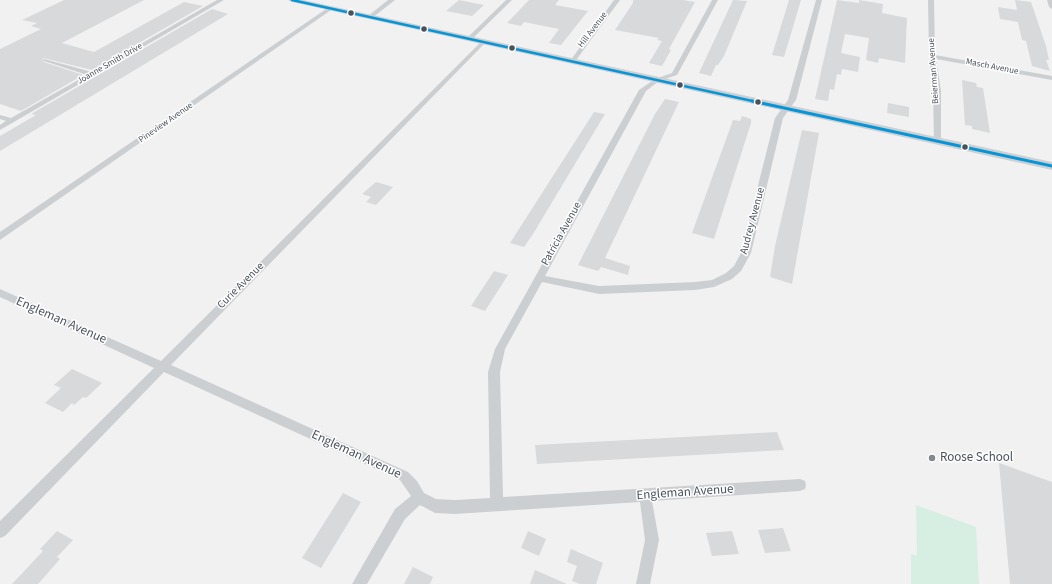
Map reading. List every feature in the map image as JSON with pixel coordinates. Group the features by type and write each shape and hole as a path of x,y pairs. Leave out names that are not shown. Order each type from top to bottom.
{"main road":[{"path":"292,0 1052,166"}],"street":[{"name":"Joanne Smith Drive","path":"0,128 221,0"},
{"path":"370,17 392,0"},
{"path":"469,39 509,0"},
{"name":"Hill Avenue","path":"572,62 617,0"},
{"name":"Patricia Avenue","path":"497,503 494,372 500,349 643,90 657,80 675,74 715,0"},
{"name":"Audrey Avenue","path":"538,278 599,290 695,286 714,282 729,276 738,268 746,253 780,118 792,100 819,0"},
{"name":"Beierman Avenue","path":"932,0 932,56 937,90 937,141"},
{"path":"1050,0 1052,6"},
{"name":"Pineview Avenue","path":"0,237 331,8"},
{"name":"Curie Avenue","path":"0,531 483,42"},
{"name":"Masch Avenue","path":"932,56 1052,78"},
{"path":"46,60 92,74"},
{"path":"0,117 12,121"},
{"name":"Engleman Avenue","path":"0,293 404,476 412,485 419,498 435,506 455,507 497,503 800,485"},
{"path":"643,584 652,540 645,495"},
{"path":"359,584 400,514 419,498"}],"green space":[{"path":"916,505 976,527 979,584 911,584 911,554 917,556"}],"building":[{"path":"64,0 144,0 62,43 94,52 184,2 203,6 92,70 43,58 44,62 83,75 21,111 0,104 0,49 41,29 31,26 37,23 22,20"},
{"path":"459,0 484,5 472,16 446,11"},
{"path":"529,0 559,0 555,5 588,11 561,45 549,43 559,29 524,22 521,26 507,23"},
{"path":"633,0 683,0 695,2 669,49 671,50 662,66 649,63 662,41 657,40 659,38 615,30 633,3"},
{"path":"733,0 747,1 724,56 718,65 716,65 711,76 699,73"},
{"path":"789,0 801,0 784,57 772,55"},
{"path":"837,0 859,3 859,0 883,4 882,13 907,18 905,63 879,58 878,63 866,60 869,38 845,34 841,53 860,57 858,72 842,69 841,75 837,74 834,90 830,89 828,101 815,99"},
{"path":"1015,0 1031,2 1046,46 1049,60 1046,60 1050,71 1032,66 1026,41 1022,40 1018,22 1000,19 998,7 1017,10"},
{"path":"212,9 228,14 0,151 0,136 36,115 31,114"},
{"path":"962,80 976,83 977,87 983,88 990,133 972,129 972,126 965,125"},
{"path":"665,99 679,102 605,258 630,266 628,275 601,267 598,271 578,265 655,114"},
{"path":"888,103 909,107 909,117 887,113"},
{"path":"594,112 605,114 533,234 524,247 510,243"},
{"path":"742,116 751,119 751,123 714,239 692,233 733,120 740,121"},
{"path":"802,130 819,133 792,284 770,277 775,246"},
{"path":"376,182 393,187 376,205 366,202 371,197 362,194"},
{"path":"494,271 508,275 485,311 471,306"},
{"path":"72,369 102,383 86,398 83,397 74,405 72,403 63,412 45,403 61,388 54,385"},
{"path":"777,432 784,450 537,464 535,445"},
{"path":"999,463 1052,482 1052,584 1010,584"},
{"path":"343,493 361,502 321,568 302,558"},
{"path":"783,528 791,551 765,553 758,530"},
{"path":"57,531 73,540 57,557 60,559 38,584 12,584 43,551 40,549"},
{"path":"528,531 546,539 539,556 521,548"},
{"path":"732,531 739,554 712,556 706,533"},
{"path":"571,549 603,563 596,584 580,584 572,581 577,566 567,562"},
{"path":"413,567 433,577 430,584 404,584"},
{"path":"535,570 567,584 530,584"}],"transit line":[{"path":"292,0 1052,166"}],"place":[{"name":"Roose School","path":"932,458"}]}
